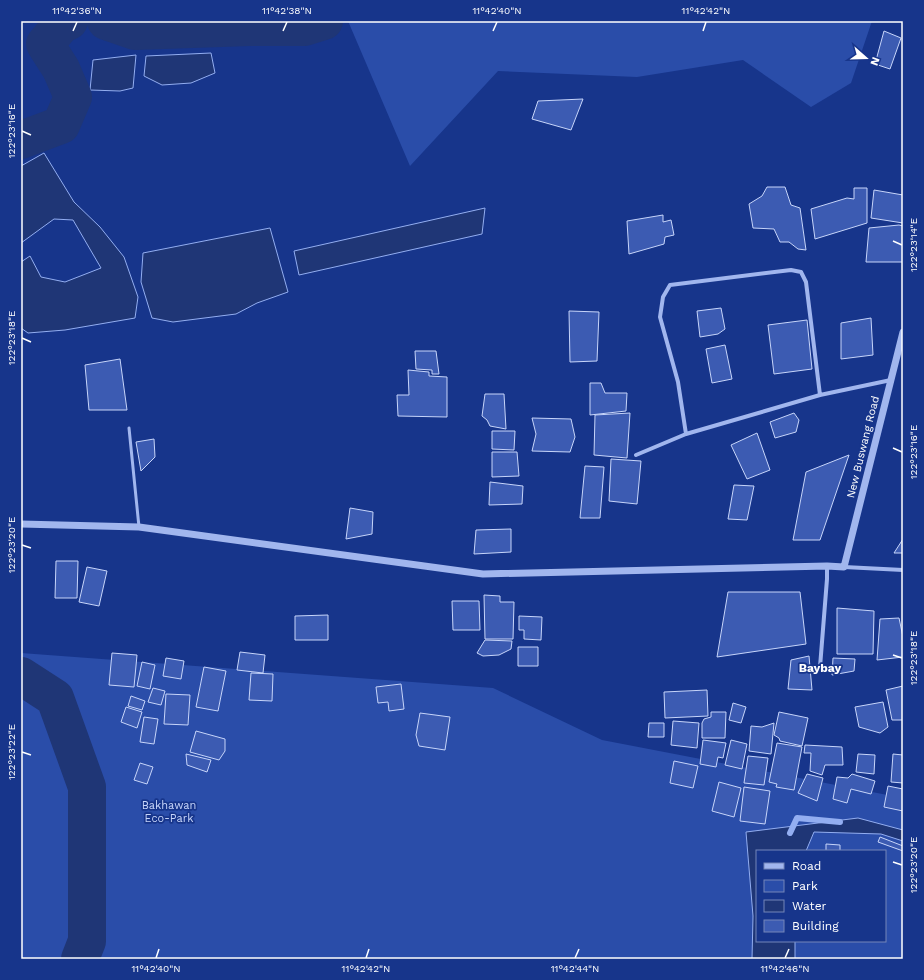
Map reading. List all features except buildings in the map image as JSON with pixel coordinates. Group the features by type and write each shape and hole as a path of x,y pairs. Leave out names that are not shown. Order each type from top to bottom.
{"street":[{"path":"686,434 678,382 660,317 663,297 670,286 791,270 801,272 806,282 820,395"},
{"name":"New Buswang Road","path":"844,567 903,332"},
{"path":"636,455 686,434 820,395 891,380"},
{"path":"21,524 139,527 483,574 827,566 903,570"},
{"path":"820,667 827,566"}],"lane":[{"path":"129,428 139,527"}],"green space":[{"path":"348,21 872,21 851,83 811,107 743,60 637,77 498,71 410,166"},
{"name":"Bakhawan Eco-Park","path":"21,653 493,688 602,740 903,798 903,959 21,959"}],"water":[{"path":"211,53 215,73 191,83 162,85 144,76 146,56"},
{"path":"136,55 133,88 120,91 90,90 93,60"},
{"path":"44,153 74,202 100,227 124,257 138,297 135,318 65,330 28,333 21,328 21,262 30,256 41,277 65,282 101,268 73,220 54,219 21,243 21,166"},
{"path":"485,208 482,234 299,275 294,251"},
{"path":"270,228 288,292 257,303 236,314 173,322 152,318 141,282 143,253"},
{"path":"858,818 903,830 903,841 881,834 814,832 806,850 756,850 756,942 795,942 795,959 752,959 753,916 746,832"}],"waterway":[{"path":"21,140 61,125 73,97 61,69 45,44 61,25 69,21"},
{"path":"106,21 135,31 250,27 305,27 324,21"},
{"path":"21,676 55,698 87,787 87,941 80,959"},
{"path":"790,833 797,818 840,822"}],"district":[{"name":"Baybay","path":"820,668"}]}
